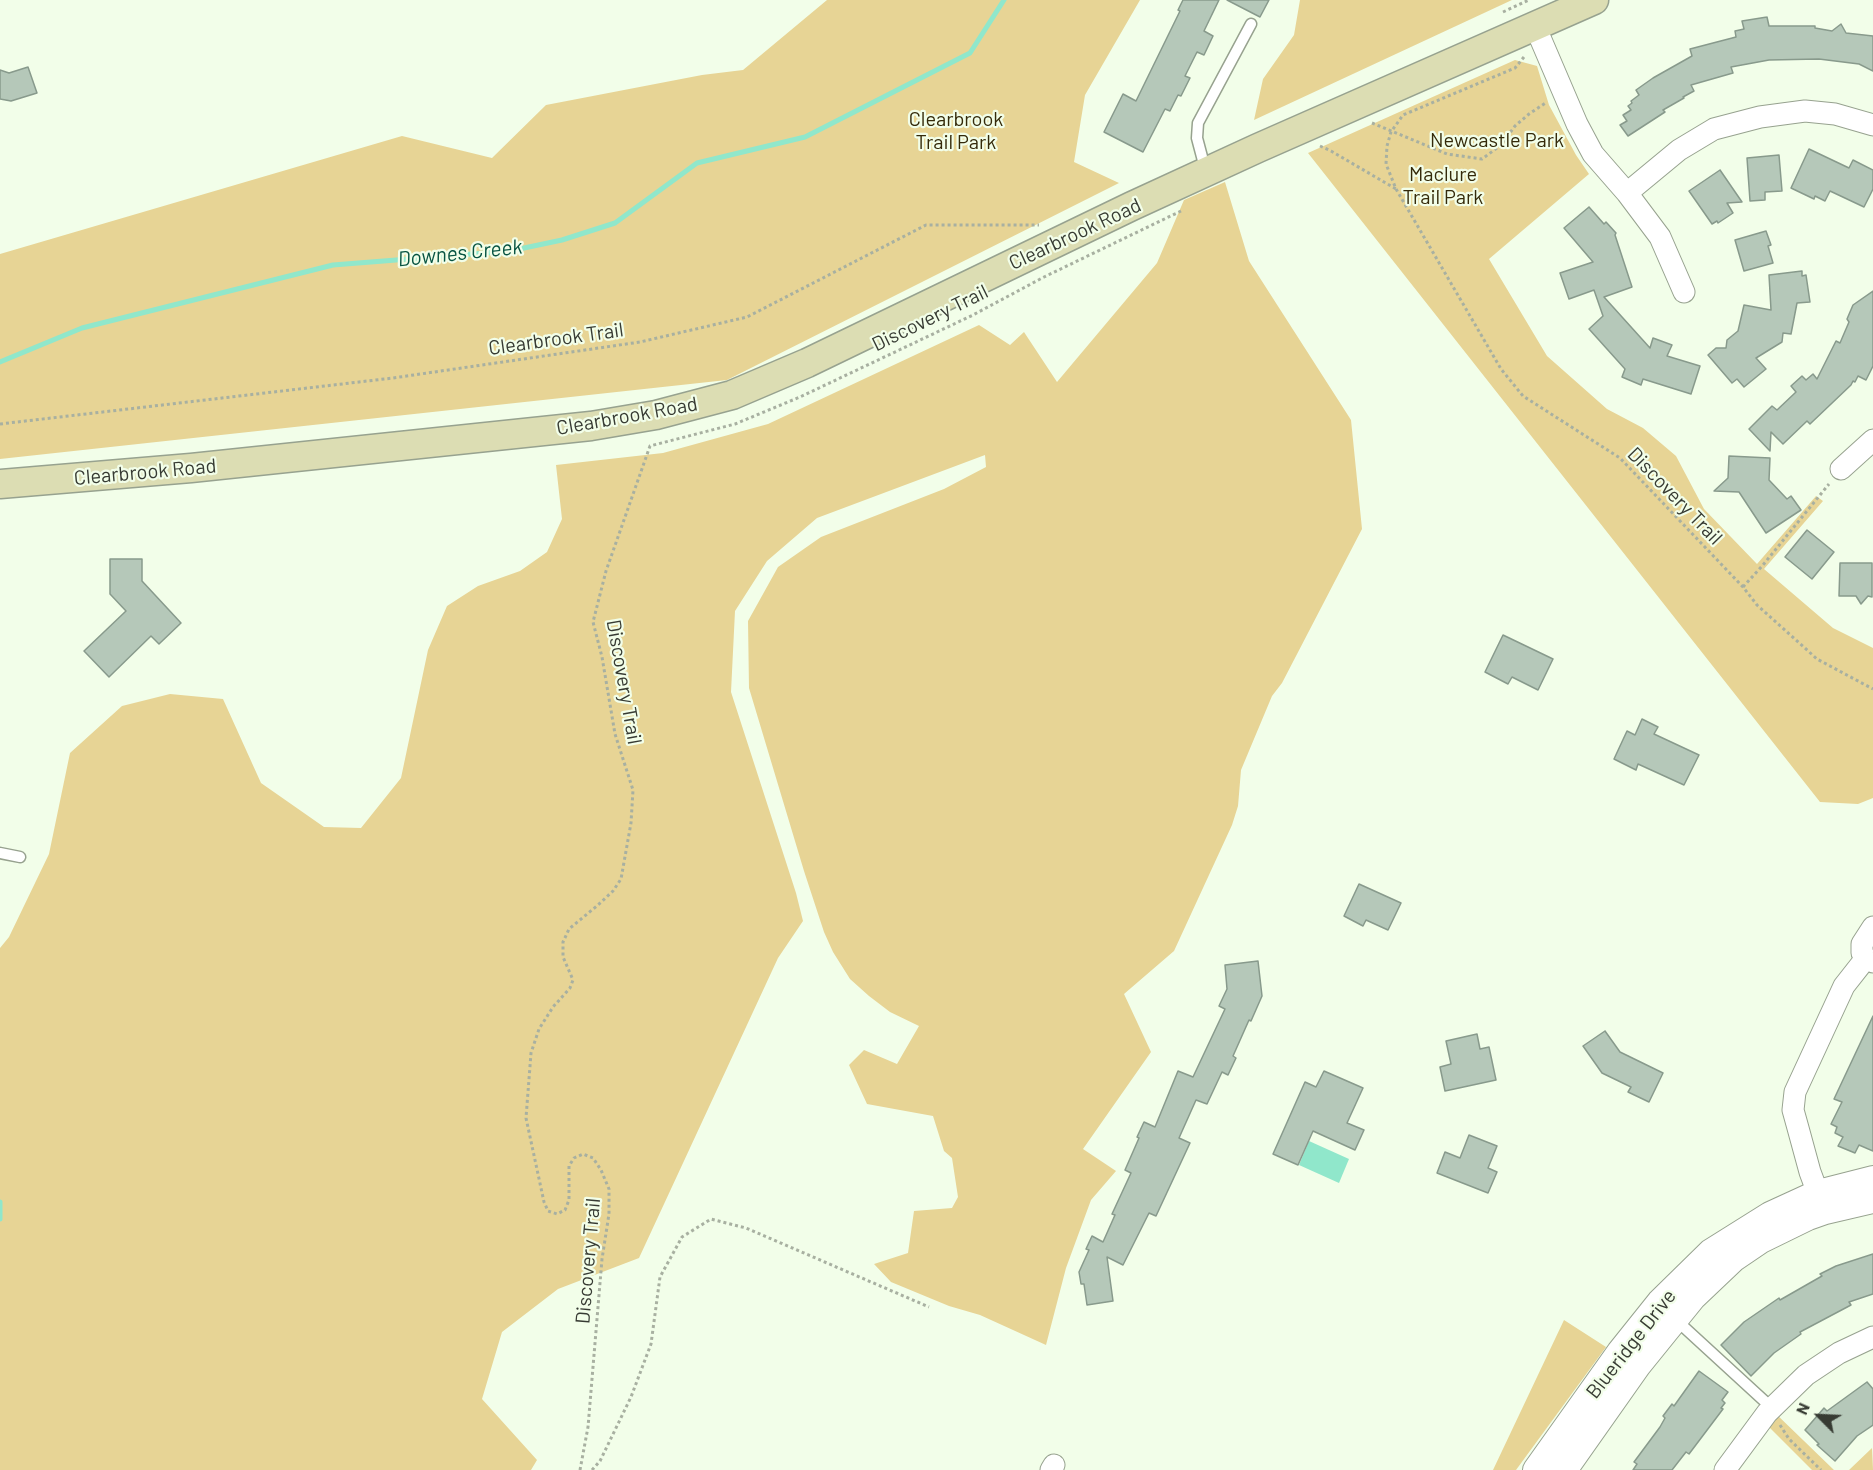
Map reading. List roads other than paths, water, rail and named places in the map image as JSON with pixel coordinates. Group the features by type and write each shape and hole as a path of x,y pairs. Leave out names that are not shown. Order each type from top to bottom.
{"main road":[{"name":"Clearbrook Road","path":"0,484 191,468 580,428 656,415 732,395 796,367 1206,172 1532,13 1594,0"}],"street":[{"path":"1532,13 1577,124 1593,154 1627,193 1660,237 1684,292"},
{"path":"1627,193 1679,150 1714,129 1760,117 1805,111 1835,114 1873,125"},
{"path":"1841,469 1873,440"},
{"path":"1821,1202 1793,1110 1795,1092 1844,986 1870,960 1862,953 1862,944 1873,927"},
{"name":"Blueridge Drive","path":"1536,1470 1620,1352 1660,1302 1711,1252 1770,1215 1821,1202 1873,1179"},
{"name":"Blueridge Drive","path":"1564,1470 1638,1365 1694,1297 1733,1259 1761,1240 1788,1226 1821,1202 1873,1200"},
{"path":"1725,1470 1769,1411 1806,1375 1839,1353 1873,1337"}],"lane":[{"path":"1206,172 1197,138 1198,123 1251,24"},
{"path":"0,853 20,857"},
{"path":"1675,1319 1769,1411"}],"water":[{"path":"1309,1141 1349,1159 1339,1183 1299,1165"}],"waterway":[{"name":"Downes Creek","path":"0,362 82,328 333,265 510,251 562,240 615,223 697,163 805,137 970,53 1004,0"},
{"path":"0,1202 0,1219"}],"park label":[{"name":"Clearbrook Trail Park","path":"956,130"},
{"name":"Newcastle Park","path":"1497,140"},
{"name":"Maclure Trail Park","path":"1443,186"}]}
